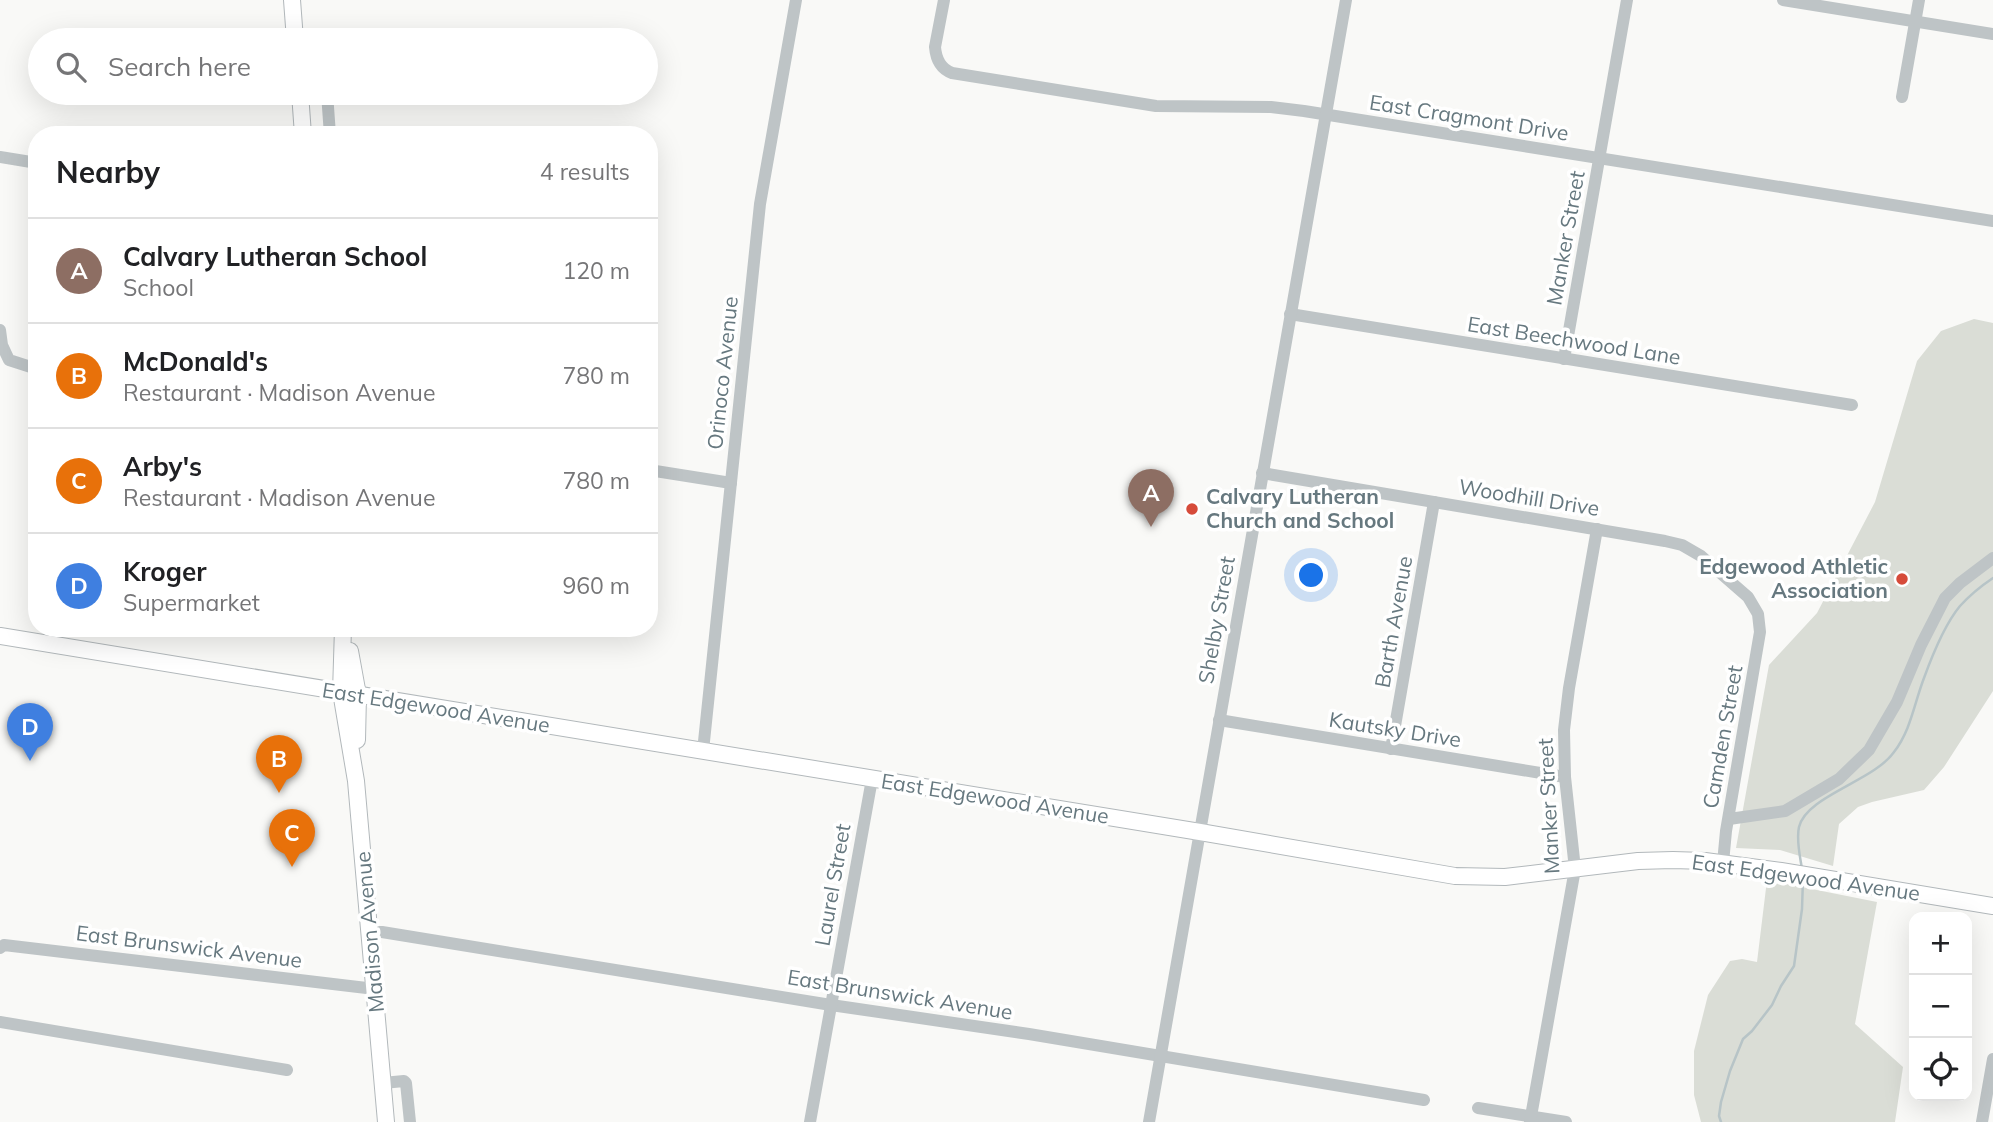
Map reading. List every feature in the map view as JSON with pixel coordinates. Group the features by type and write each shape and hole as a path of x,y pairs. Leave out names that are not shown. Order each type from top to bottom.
{"main road":[{"path":"292,0 294,28"},
{"path":"301,105 303,126"},
{"name":"East Edgewood Avenue","path":"0,636 1455,876 1505,877 1655,860 1723,863 1993,906"},
{"name":"Madison Avenue","path":"345,637 386,1122"}],"street":[{"name":"Orinoco Avenue","path":"703,751 760,204 796,0"},
{"name":"East Cragmont Drive","path":"944,0 935,49 941,65 952,73 1135,104 1164,107 1270,107 1326,115 1993,222"},
{"name":"Shelby Street","path":"1149,1122 1346,0"},
{"name":"Manker Street","path":"1564,359 1627,0"},
{"path":"1783,0 1993,34"},
{"path":"1902,97 1919,0"},
{"path":"328,105 329,126"},
{"path":"0,157 28,162"},
{"name":"East Beechwood Lane","path":"1290,314 1852,405"},
{"path":"0,330 2,345 9,360 28,366"},
{"path":"658,471 731,483"},
{"name":"Woodhill Drive","path":"1262,473 1669,541 1693,551 1707,561 1748,597 1756,608 1759,619"},
{"name":"Barth Avenue","path":"1391,749 1434,502"},
{"name":"Manker Street","path":"1530,1120 1575,869 1565,777 1564,739 1568,696 1597,529"},
{"path":"1729,820 1785,811 1839,779 1859,760 1869,750 1897,702 1945,598 1993,558"},
{"name":"Camden Street","path":"1723,863 1759,646 1759,619"},
{"name":"Kautsky Drive","path":"1219,720 1565,777"},
{"name":"Laurel Street","path":"810,1122 872,779"},
{"name":"East Brunswick Avenue","path":"370,932 1029,1034 1424,1100"},
{"name":"East Brunswick Avenue","path":"0,948 4,945 375,989"},
{"path":"0,1022 287,1070"},
{"path":"1982,1122 1993,1059"},
{"path":"383,1083 407,1083 410,1122"},
{"path":"1479,1108 1530,1120 1566,1122"}],"shaded area":[{"name":"Edgewood Athletic Association","path":"1974,319 1993,323 1993,691 1944,767 1924,790 1858,807 1839,824 1833,866 1780,850 1736,848 1769,665 1817,613 1875,502 1917,361 1941,331"},
{"path":"1767,880 1877,902 1855,1024 1903,1067 1895,1122 1701,1122 1694,1095 1694,1051 1708,995 1730,961 1742,959 1757,962"}],"waterway":[{"path":"1802,869 1798,837 1804,816 1827,797 1872,772 1894,752 1908,726 1939,640 1954,613 1993,578"},
{"path":"1721,1122 1721,1102 1743,1039 1772,1005 1794,966 1803,879"}],"place":[{"name":"Calvary Lutheran Church and School","path":"1192,509"},
{"name":"Calvary Lutheran School","path":"1151,527"},
{"name":"Edgewood Athletic Association","path":"1902,579"},
{"name":"Kroger","path":"30,761"},
{"name":"McDonald's","path":"279,793"},
{"name":"Arby's","path":"292,867"}]}
